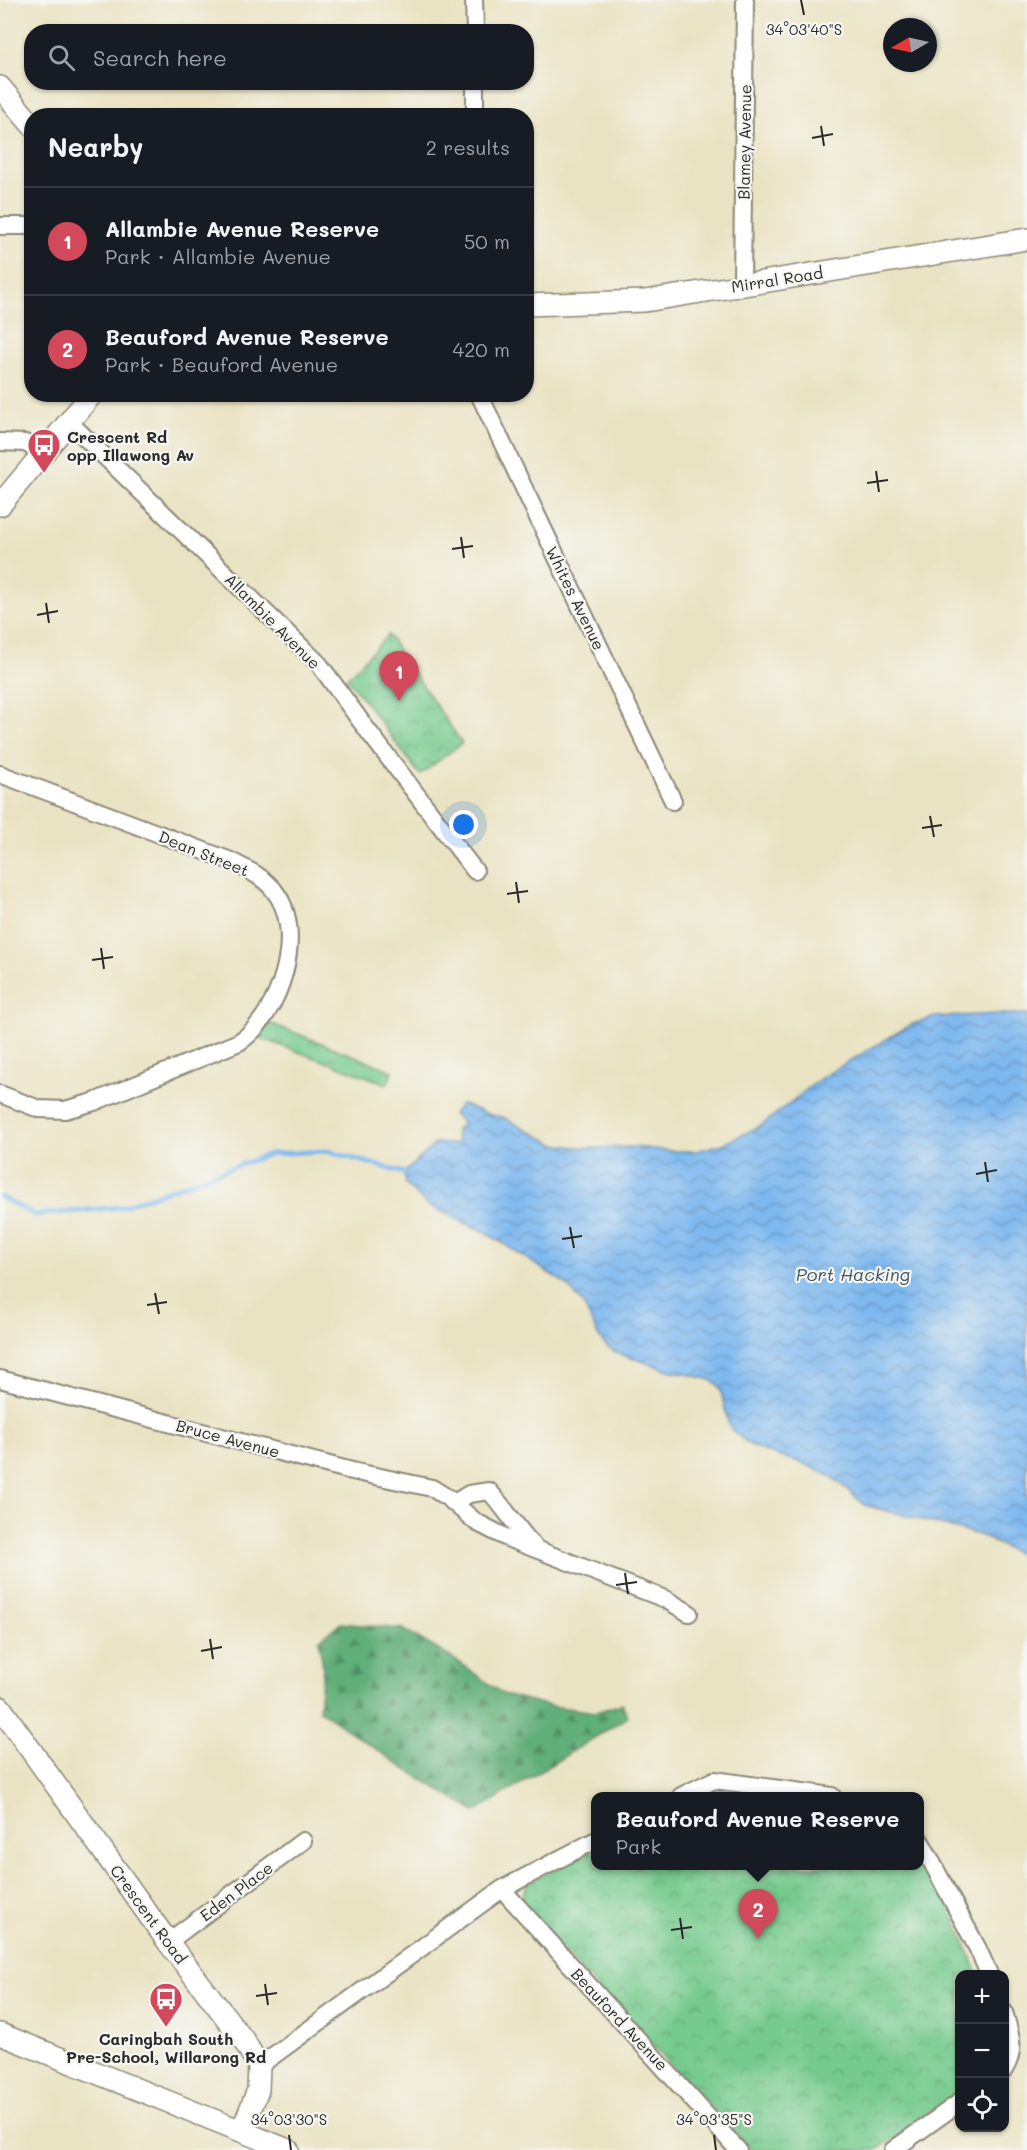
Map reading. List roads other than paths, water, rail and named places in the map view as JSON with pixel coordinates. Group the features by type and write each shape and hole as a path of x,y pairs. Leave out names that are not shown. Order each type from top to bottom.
{"street":[{"path":"474,0 475,24"},
{"name":"Blamey Avenue","path":"742,285 745,0"},
{"path":"0,87 24,116"},
{"path":"475,90 475,108"},
{"path":"0,226 24,226"},
{"name":"Mirral Road","path":"534,305 645,301 1027,240"},
{"path":"0,505 85,402"},
{"name":"Whites Avenue","path":"483,402 673,801"},
{"name":"Allambie Avenue","path":"68,421 319,664 475,871"},
{"path":"0,442 25,443 43,453"},
{"name":"Dean Street","path":"0,774 231,861 257,874 273,889 283,905 288,921 290,942 275,999 250,1035 239,1042 94,1102 65,1110 39,1108 0,1094"},
{"name":"Bruce Avenue","path":"0,1379 352,1471 432,1488 476,1522 507,1538 665,1599 689,1612"},
{"name":"Bruce Avenue","path":"454,1503 469,1494 489,1491 503,1505 518,1530 539,1551"},
{"name":"Crescent Road","path":"0,1707 168,1942 244,2041 259,2066"},
{"path":"691,1792 714,1780 797,1792"},
{"name":"Eden Place","path":"168,1942 303,1841"},
{"path":"242,2130 258,2090 259,2066 502,1889 591,1843"},
{"path":"924,1847 987,1970"},
{"name":"Beauford Avenue","path":"502,1889 738,2150"},
{"path":"1009,2029 1013,2046 1009,2062"},
{"path":"0,2034 288,2150"},
{"path":"893,2150 955,2106"}],"water":[{"name":"Port Hacking","path":"1027,1014 1027,1558 979,1535 864,1505 826,1474 748,1444 732,1430 717,1384 709,1379 668,1370 617,1353 606,1346 599,1337 583,1304 566,1284 485,1232 427,1205 405,1184 404,1173 436,1143 457,1144 456,1129 464,1124 453,1114 461,1104 503,1117 554,1144 586,1148 636,1147 696,1151 723,1144 762,1125 821,1078 910,1025 934,1017"}],"waterway":[{"path":"0,1197 35,1215 121,1207 270,1154 327,1151 404,1173"}],"place":[{"name":"Crescent Rd opp Illawong Av","path":"44,474"},
{"name":"Allambie Avenue Reserve","path":"399,701"},
{"name":"Beauford Avenue Reserve","path":"758,1939"},
{"name":"Caringbah South Pre-School, Willarong Rd","path":"166,2028"}]}
